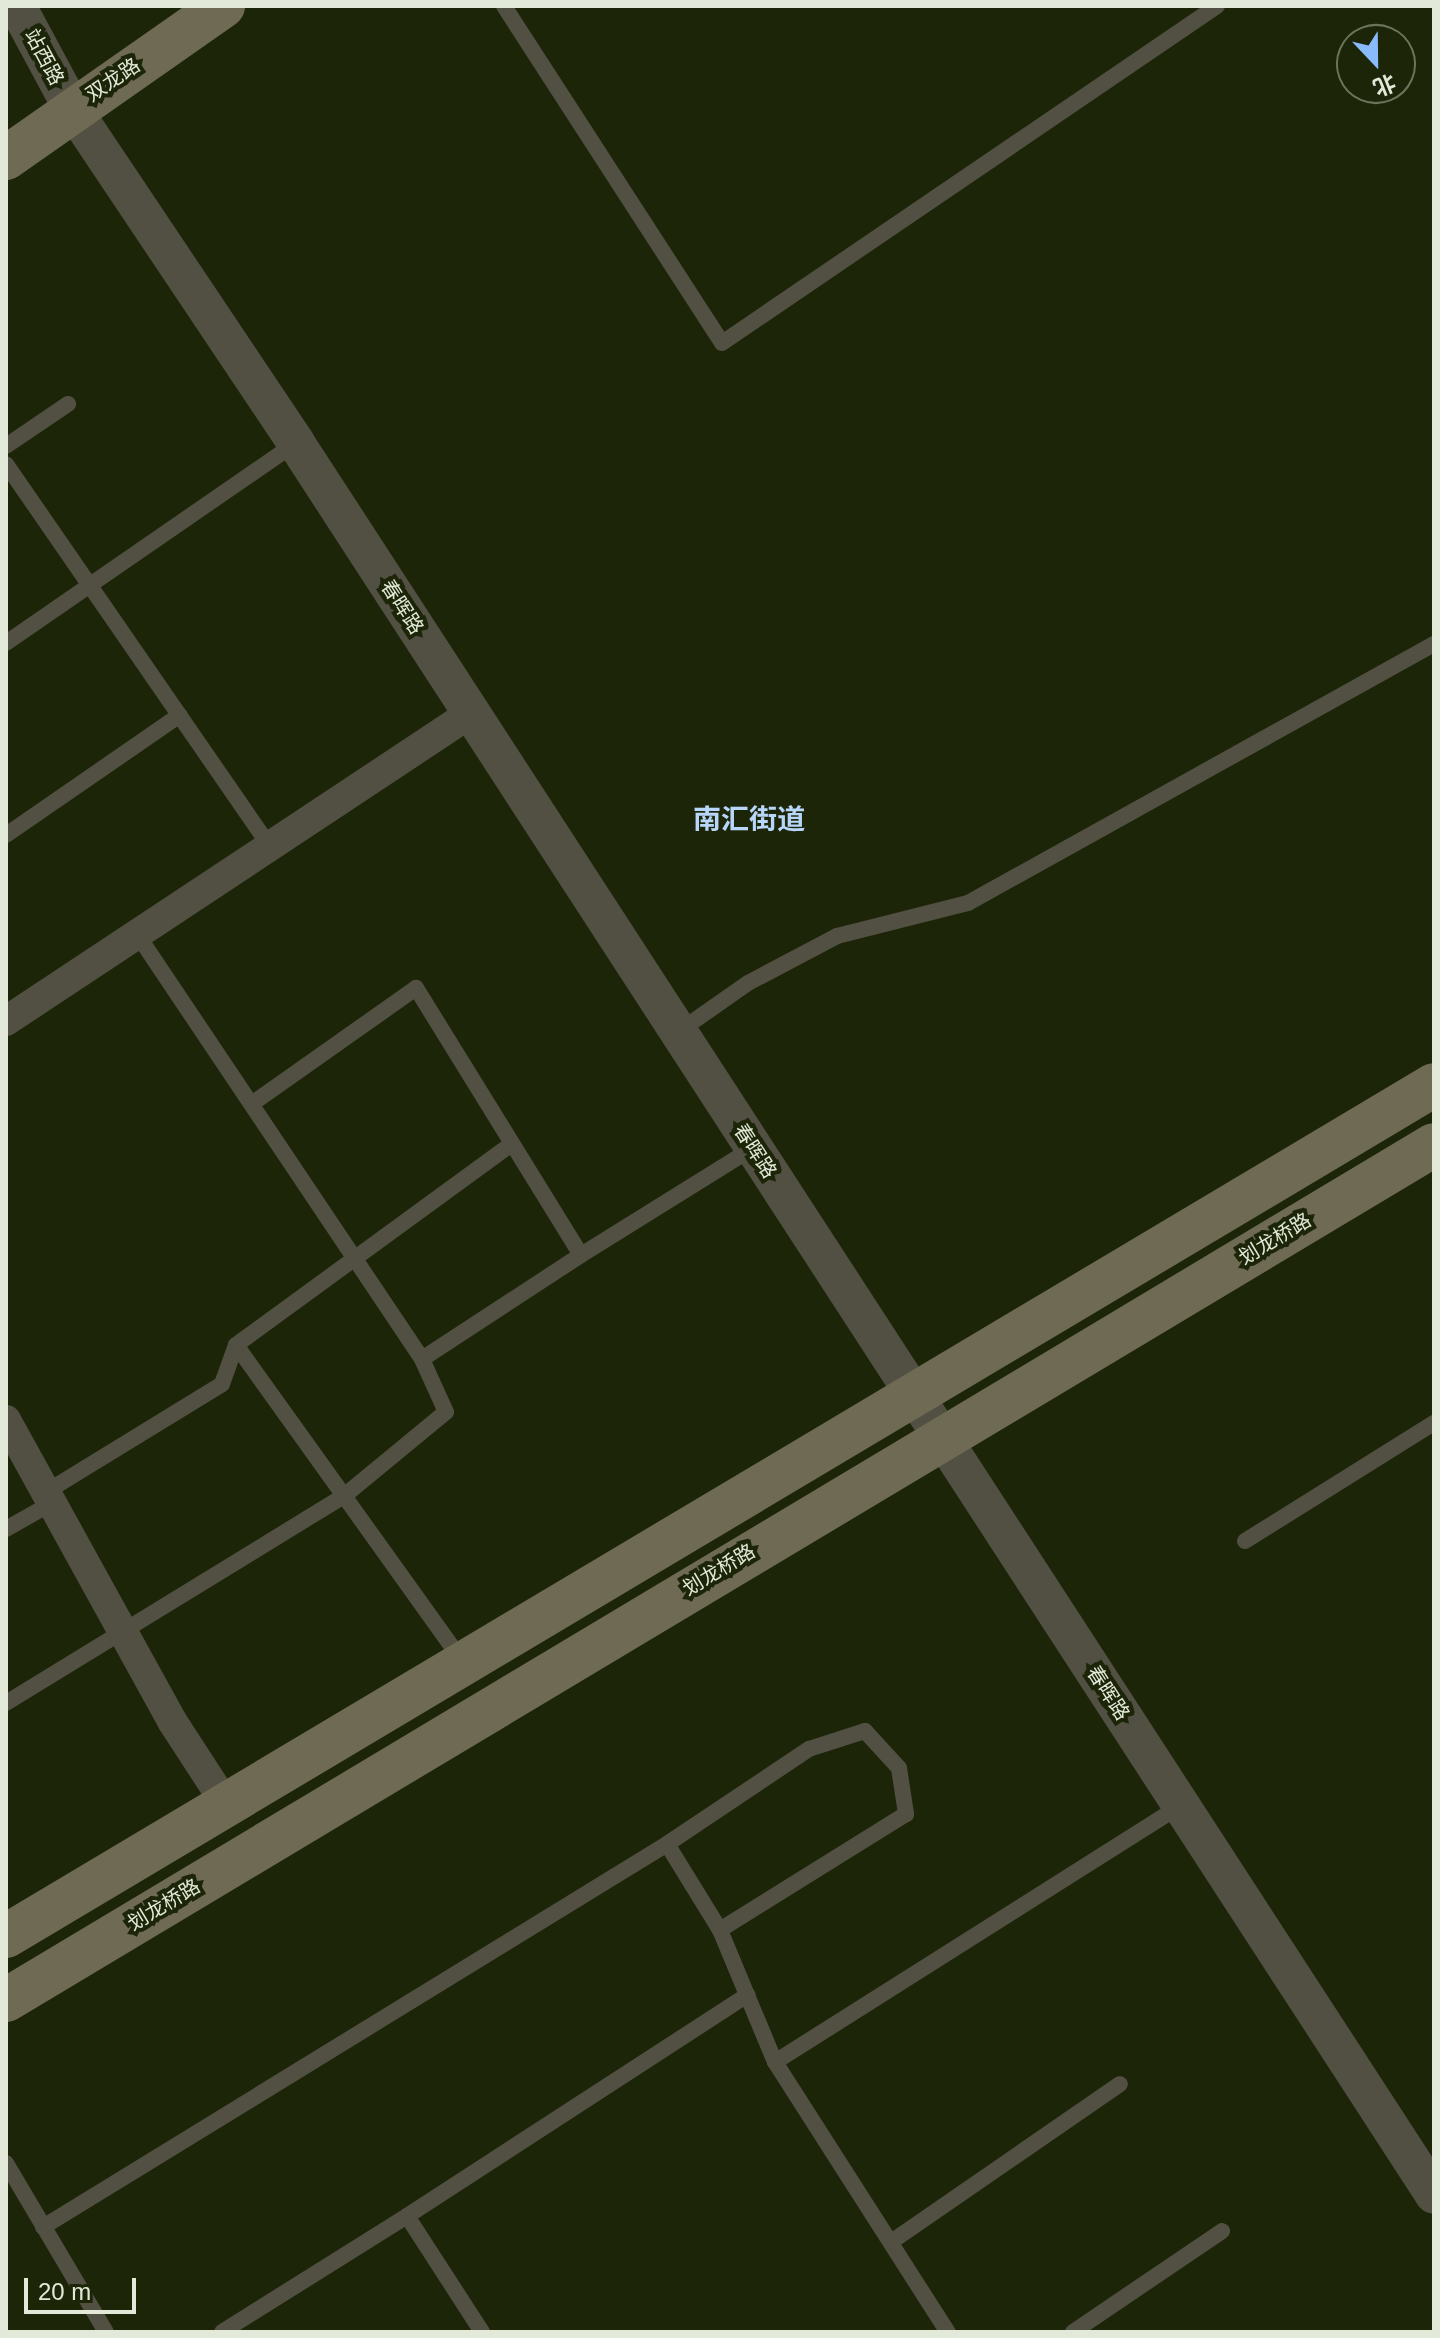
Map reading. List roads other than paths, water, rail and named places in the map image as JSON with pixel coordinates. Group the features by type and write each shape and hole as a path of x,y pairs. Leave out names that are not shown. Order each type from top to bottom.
{"main road":[{"name":"双龙路","path":"6,158 72,108 223,6"},
{"path":"6,1936 911,1393 1434,1085"},
{"name":"划龙桥路","path":"6,2000 941,1436 1434,1145"}],"street":[{"name":"站西路","path":"17,6 72,108"},
{"name":"春晖路","path":"72,108 296,443 1434,2195"},
{"path":"6,1021 471,713"},
{"path":"6,1420 124,1634 226,1804"}],"lane":[{"path":"504,6 722,343 1217,6"},
{"path":"6,446 68,404"},
{"path":"6,643 296,443"},
{"path":"6,464 270,846"},
{"path":"678,1032 748,983 837,936 968,903 1434,644"},
{"path":"6,835 180,715"},
{"path":"6,1703 124,1634 344,1496 446,1412 422,1359 356,1254 137,934"},
{"path":"253,1103 416,988 581,1255"},
{"path":"6,1529 222,1384 236,1345 356,1254 512,1144"},
{"path":"422,1359 753,1148"},
{"path":"236,1345 463,1662"},
{"path":"1245,1541 1434,1423"},
{"path":"43,2227 667,1844 809,1749 865,1731 899,1768 906,1814 720,1930"},
{"path":"775,2062 1181,1805"},
{"path":"667,1844 720,1930 775,2062 948,2332"},
{"path":"222,2332 747,1995"},
{"path":"891,2242 1120,2084"},
{"path":"6,2163 102,2331"},
{"path":"407,2216 482,2332"},
{"path":"1073,2332 1222,2231"}],"district":[{"name":"南汇街道","path":"749,820"}]}
